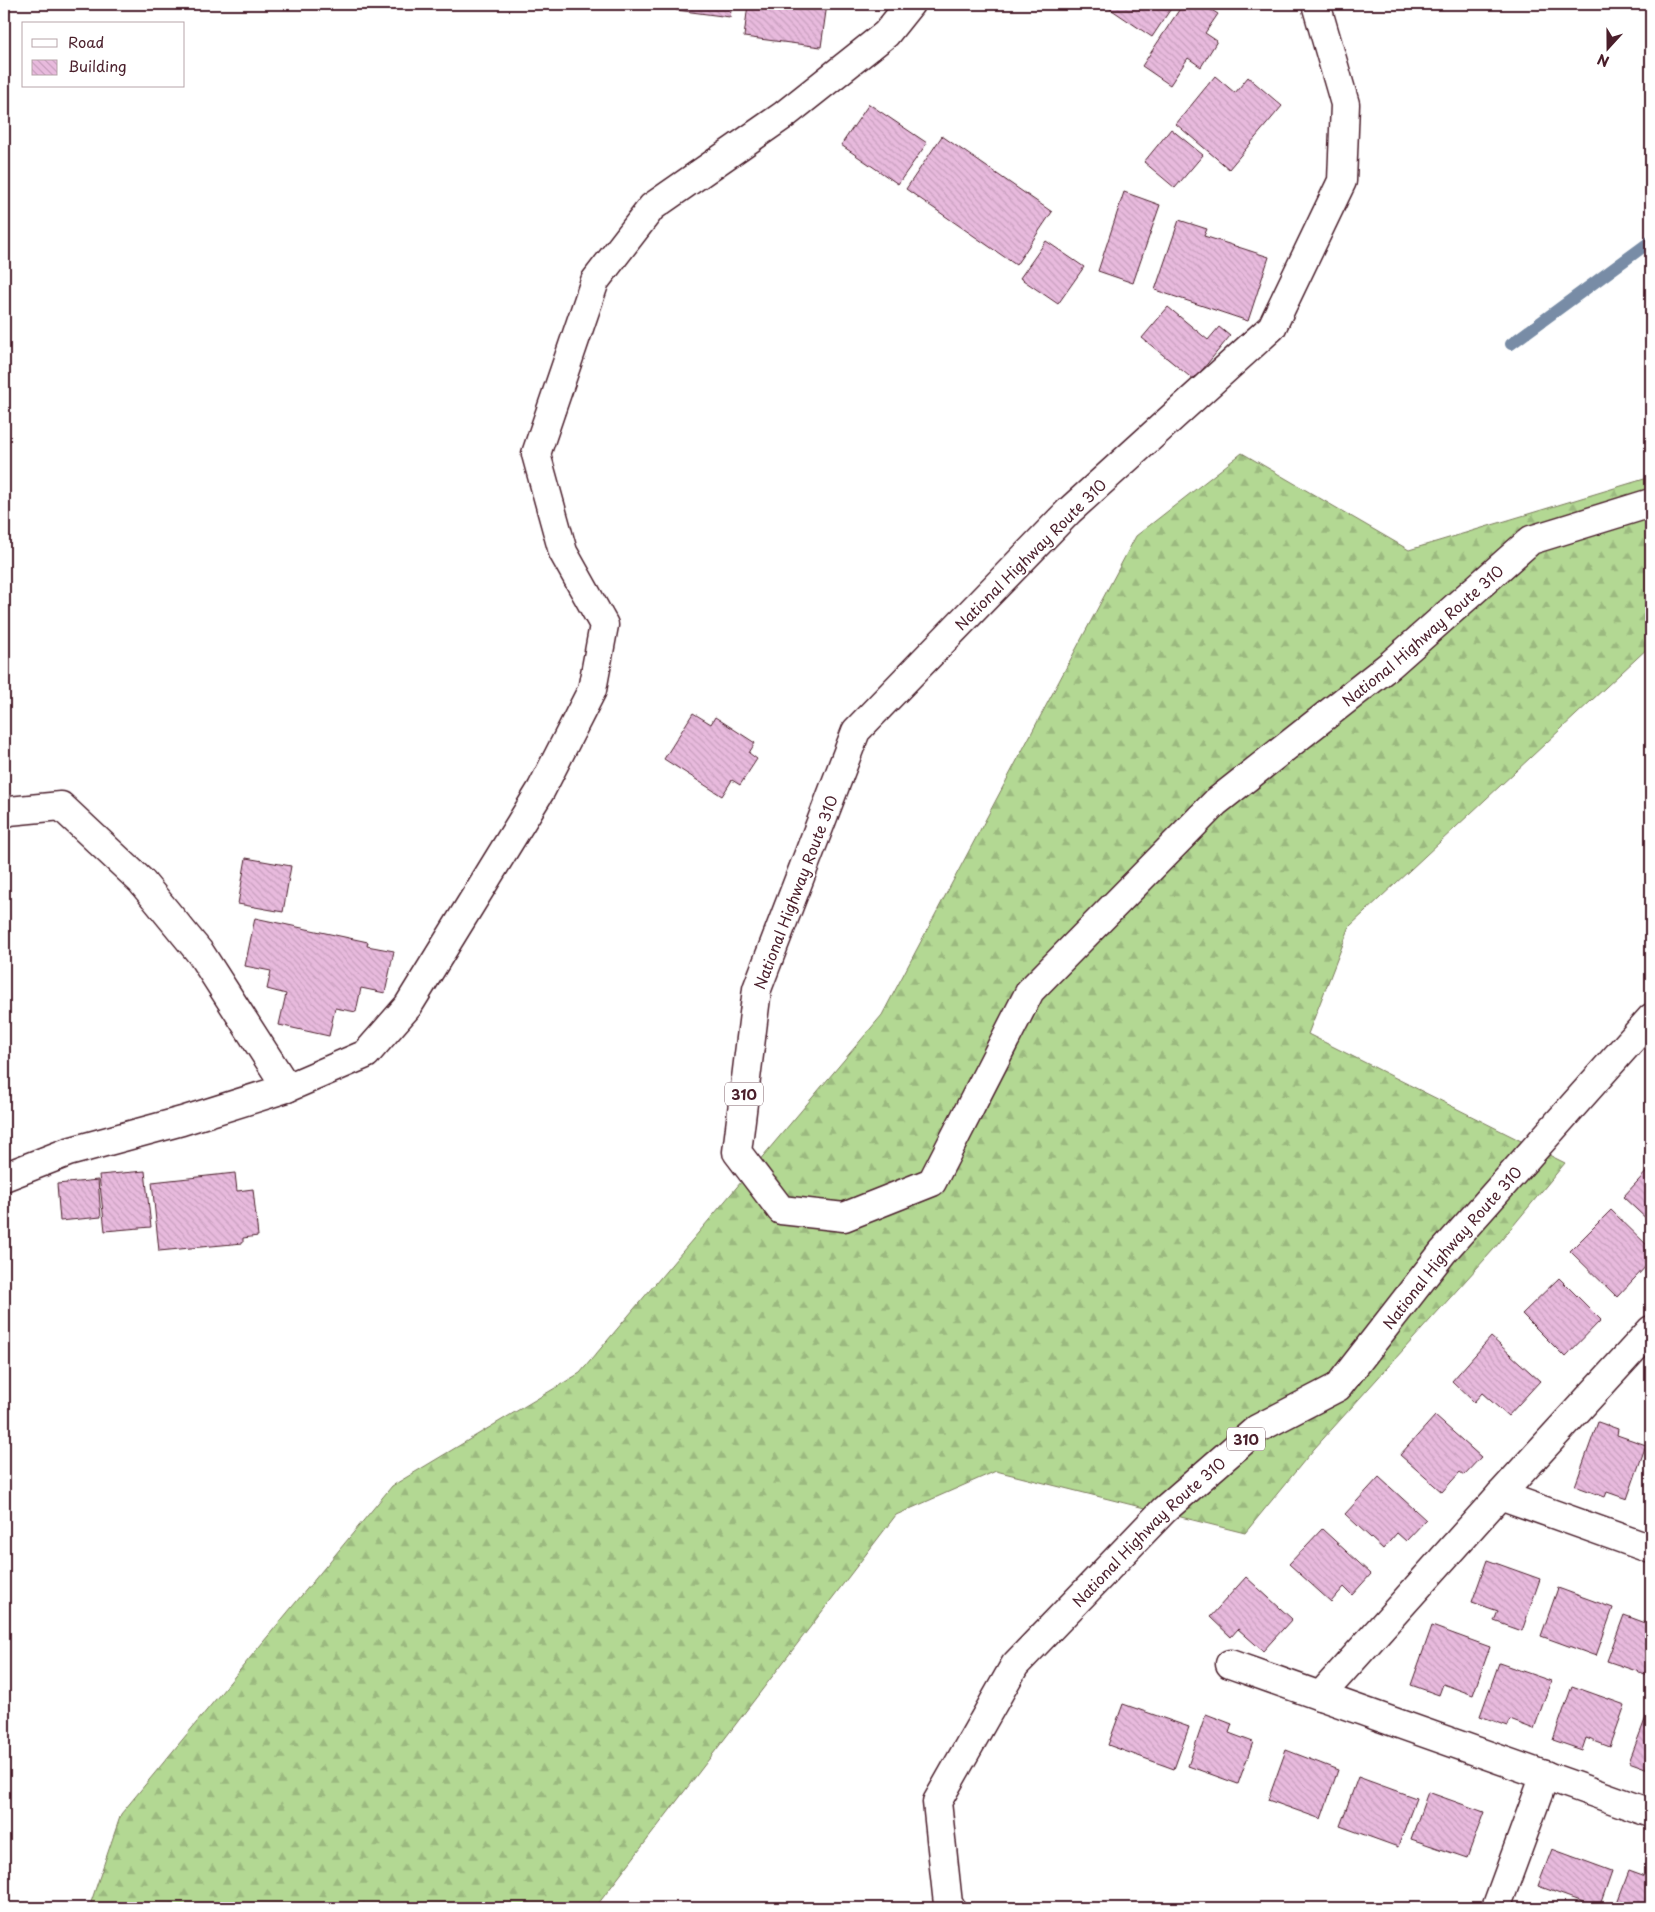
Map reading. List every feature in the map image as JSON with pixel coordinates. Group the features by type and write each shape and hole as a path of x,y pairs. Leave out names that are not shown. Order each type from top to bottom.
{"main road":[{"path":"4,1177 68,1152 182,1121 287,1088 366,1054 408,1006 541,790 592,690 604,625 563,552 536,454 595,281 652,207 784,115 886,34 910,4"},
{"name":"National Highway Route 310","path":"1316,4 1345,104 1342,181 1272,327 1069,511 856,731 757,989 737,1152 781,1210 844,1217 932,1182 1030,991 1216,802 1390,665 1531,540 1651,503"},
{"path":"4,814 9,811 61,806 141,881 201,954 287,1088"},
{"name":"National Highway Route 310","path":"951,1908 948,1904 937,1802 1014,1665 1164,1510 1250,1435 1257,1429 1338,1387 1443,1252 1651,1018"},
{"path":"1320,1696 1651,1330"},
{"path":"1500,1495 1651,1550"},
{"path":"1230,1664 1651,1813"},
{"path":"1496,1908 1545,1775"}],"green space":[{"path":"1242,453 1409,550 1651,477 1651,645 1350,926 1308,1034 1565,1163 1494,1249 1314,1449 1245,1533 996,1471 896,1515 595,1908 89,1908 121,1814 392,1486 580,1373 882,1015 1136,536"}],"building":[{"path":"677,4 732,4 730,17 676,10"},
{"path":"748,4 827,4 821,47 744,37"},
{"path":"1103,4 1174,4 1152,37"},
{"path":"1183,4 1202,4 1218,14 1205,33 1217,41 1201,67 1188,58 1170,85 1142,66"},
{"path":"1215,76 1235,93 1248,77 1282,106 1229,169 1176,124"},
{"path":"869,104 927,143 898,184 841,145"},
{"path":"1171,129 1203,155 1175,188 1144,162"},
{"path":"942,136 1052,212 1016,265 906,189"},
{"path":"1124,192 1160,205 1133,283 1098,271"},
{"path":"1179,220 1207,229 1204,236 1269,257 1248,321 1155,290"},
{"path":"1046,241 1084,267 1058,304 1020,278"},
{"path":"1168,307 1208,340 1219,327 1230,336 1194,380 1142,338"},
{"path":"693,713 711,724 715,717 755,743 749,753 757,759 740,785 732,780 722,796 664,759"},
{"path":"246,858 291,866 283,912 238,904"},
{"path":"255,918 368,942 367,946 394,951 385,993 361,988 356,1012 335,1008 329,1036 279,1025 286,994 267,989 271,971 245,966"},
{"path":"1651,1167 1651,1223 1623,1197"},
{"path":"145,1171 151,1227 105,1231 99,1175"},
{"path":"235,1173 237,1191 253,1189 258,1236 243,1238 243,1243 159,1251 152,1182"},
{"path":"98,1180 101,1217 60,1221 57,1184"},
{"path":"1611,1210 1651,1249 1651,1261 1617,1297 1570,1251"},
{"path":"1559,1278 1601,1320 1565,1357 1522,1314"},
{"path":"1491,1337 1540,1381 1508,1416 1482,1393 1474,1402 1452,1381"},
{"path":"1435,1416 1481,1457 1464,1475 1460,1472 1442,1492 1400,1455"},
{"path":"1598,1422 1618,1429 1617,1435 1646,1445 1627,1499 1607,1492 1605,1497 1575,1486"},
{"path":"1379,1477 1426,1520 1406,1541 1397,1533 1383,1549 1345,1514"},
{"path":"1322,1529 1371,1574 1352,1595 1344,1587 1331,1602 1289,1564"},
{"path":"1487,1560 1540,1579 1522,1631 1494,1621 1498,1611 1472,1602"},
{"path":"1246,1577 1292,1619 1263,1651 1238,1629 1231,1637 1210,1617"},
{"path":"1558,1588 1613,1608 1596,1656 1541,1636"},
{"path":"1624,1615 1651,1625 1651,1676 1607,1661"},
{"path":"1432,1626 1490,1647 1473,1695 1443,1684 1439,1695 1411,1685"},
{"path":"1499,1663 1551,1681 1534,1729 1510,1720 1508,1726 1480,1716"},
{"path":"1572,1686 1625,1705 1610,1747 1586,1738 1582,1750 1553,1740"},
{"path":"1123,1704 1189,1727 1174,1769 1108,1745"},
{"path":"1651,1704 1651,1770 1629,1762"},
{"path":"1206,1714 1232,1724 1229,1733 1253,1742 1238,1784 1188,1766"},
{"path":"1286,1750 1338,1770 1321,1819 1268,1800"},
{"path":"1358,1777 1416,1798 1398,1847 1340,1826"},
{"path":"1428,1792 1484,1812 1467,1858 1411,1839"},
{"path":"1552,1849 1612,1871 1599,1908 1538,1886"},
{"path":"1629,1871 1651,1879 1651,1908 1615,1908"}],"waterway":[{"path":"1511,344 1651,241"}]}
